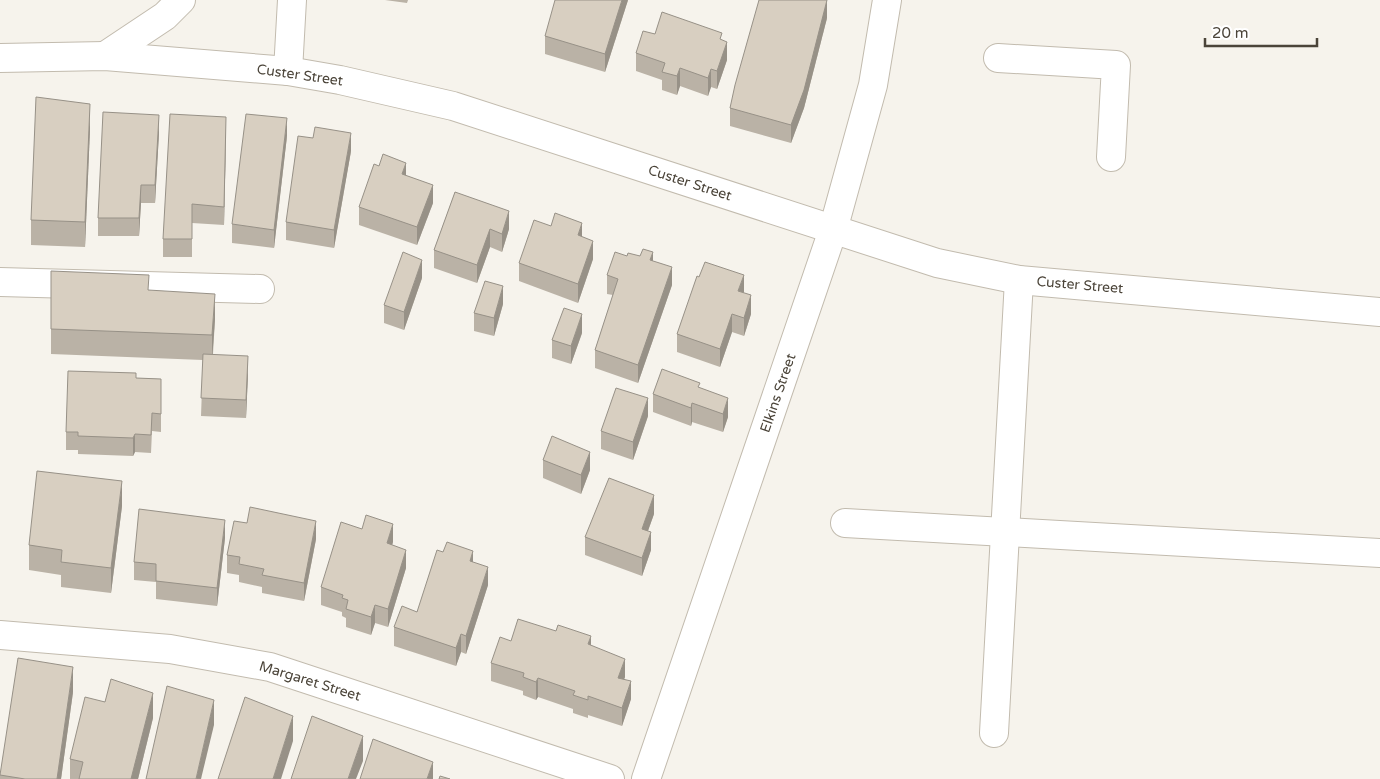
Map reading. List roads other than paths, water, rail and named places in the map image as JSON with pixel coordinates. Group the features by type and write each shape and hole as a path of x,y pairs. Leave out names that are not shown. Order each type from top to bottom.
{"street":[{"path":"106,56 165,16 182,0"},
{"path":"288,71 292,0"},
{"name":"Elkins Street","path":"646,779 833,230 873,85 887,0"},
{"name":"Custer Street","path":"0,58 106,56 288,71 340,80 453,106 937,264 1019,280 1380,312"},
{"path":"998,58 1116,65 1111,157"},
{"path":"994,733 1019,280"},
{"path":"0,282 260,289"},
{"path":"845,523 1380,553"},
{"name":"Margaret Street","path":"0,635 170,649 270,667 610,779"}]}
